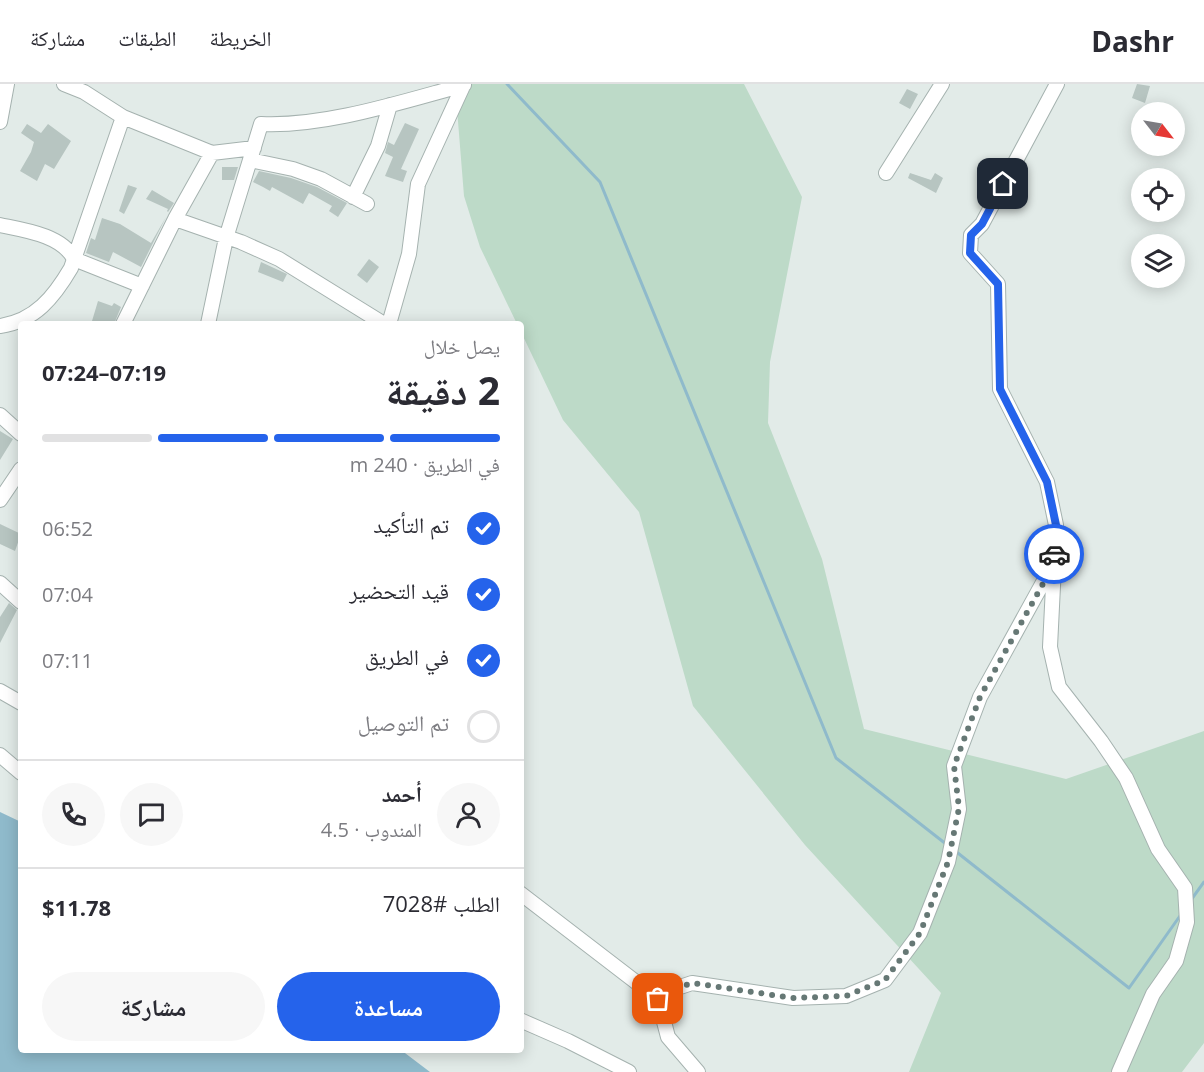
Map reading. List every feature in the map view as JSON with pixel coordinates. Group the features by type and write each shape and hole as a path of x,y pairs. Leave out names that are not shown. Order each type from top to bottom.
{"street":[{"path":"0,122 7,84"},
{"path":"64,84 84,92 123,117 212,153 252,154 321,179 367,204"},
{"path":"886,173 942,84"},
{"path":"1057,84 982,224 971,235 970,253 998,284 1000,389 1047,482 1056,525 1050,647 1059,687 1101,741 1126,778 1158,849 1185,888 1187,922 1176,961 1153,994 1119,1072"},
{"path":"209,321 226,238 261,124 285,125 390,105 464,85"},
{"path":"389,321 410,254 418,184 464,85"},
{"path":"353,197 378,146 390,105"},
{"path":"0,326 33,315 45,305 71,268 123,117"},
{"path":"124,321 175,219 212,153"},
{"path":"175,219 279,259 379,321"},
{"path":"0,225 42,236 68,248 74,259 142,286"},
{"path":"0,415 18,431"},
{"path":"0,500 18,473"},
{"path":"658,999 674,989 692,983 793,998 846,996 885,980 920,933 948,862 959,808 954,766 980,697 1054,564"},
{"path":"0,583 18,599"},
{"path":"0,691 18,701"},
{"path":"0,754 18,770"},
{"path":"524,898 658,999 668,1037 698,1072"},
{"path":"524,1022 568,1041 628,1072"}],"green space":[{"path":"455,84 744,84 802,197 770,362 768,423 822,559 864,729 1066,779 1204,731 1204,1043 1182,1072 909,1072 941,993 805,845 693,706 639,512 563,420 524,338 524,321 516,321 480,247 464,196"}],"water":[{"path":"0,812 18,821 18,1053 405,1053 430,1072 0,1072"}],"building":[{"path":"1137,84 1150,86 1145,102 1132,98"},
{"path":"907,89 918,94 910,109 899,103"},
{"path":"405,123 419,129 401,169 407,171 403,182 385,176 393,157 385,153 388,142 394,145"},
{"path":"27,124 41,133 48,124 71,141 54,169 45,164 37,181 20,171 34,142 21,133"},
{"path":"222,167 238,167 234,180 222,180"},
{"path":"259,171 317,187 347,203 338,217 329,211 332,206 309,193 303,204 272,187 270,191 253,182"},
{"path":"910,173 931,180 935,173 943,178 936,193 908,178"},
{"path":"128,185 137,188 124,214 119,211"},
{"path":"152,190 174,203 168,212 168,209 146,199"},
{"path":"166,217 141,267 113,252 109,262 86,253 91,238 95,240 102,218 120,224 151,243"},
{"path":"369,259 379,267 367,283 357,275"},
{"path":"261,262 287,274 283,282 258,272"},
{"path":"98,301 112,306 114,303 121,307 115,321 92,321"},
{"path":"0,431 13,439 0,460"},
{"path":"0,524 18,533 15,551 0,544"},
{"path":"9,603 17,610 0,643 0,617"}],"waterway":[{"path":"507,84 600,182 836,758 946,844"},
{"path":"954,850 1129,988 1182,913"},
{"path":"1191,900 1204,882"}],"way so far":[{"path":"658,999 674,989 692,983 793,998 846,996 885,980 920,933 948,862 959,808 954,766 980,697 1054,564 1054,554"}],"route":[{"path":"1003,184 982,224 971,235 970,253 998,284 1000,389 1047,482 1056,525 1054,554"}]}
